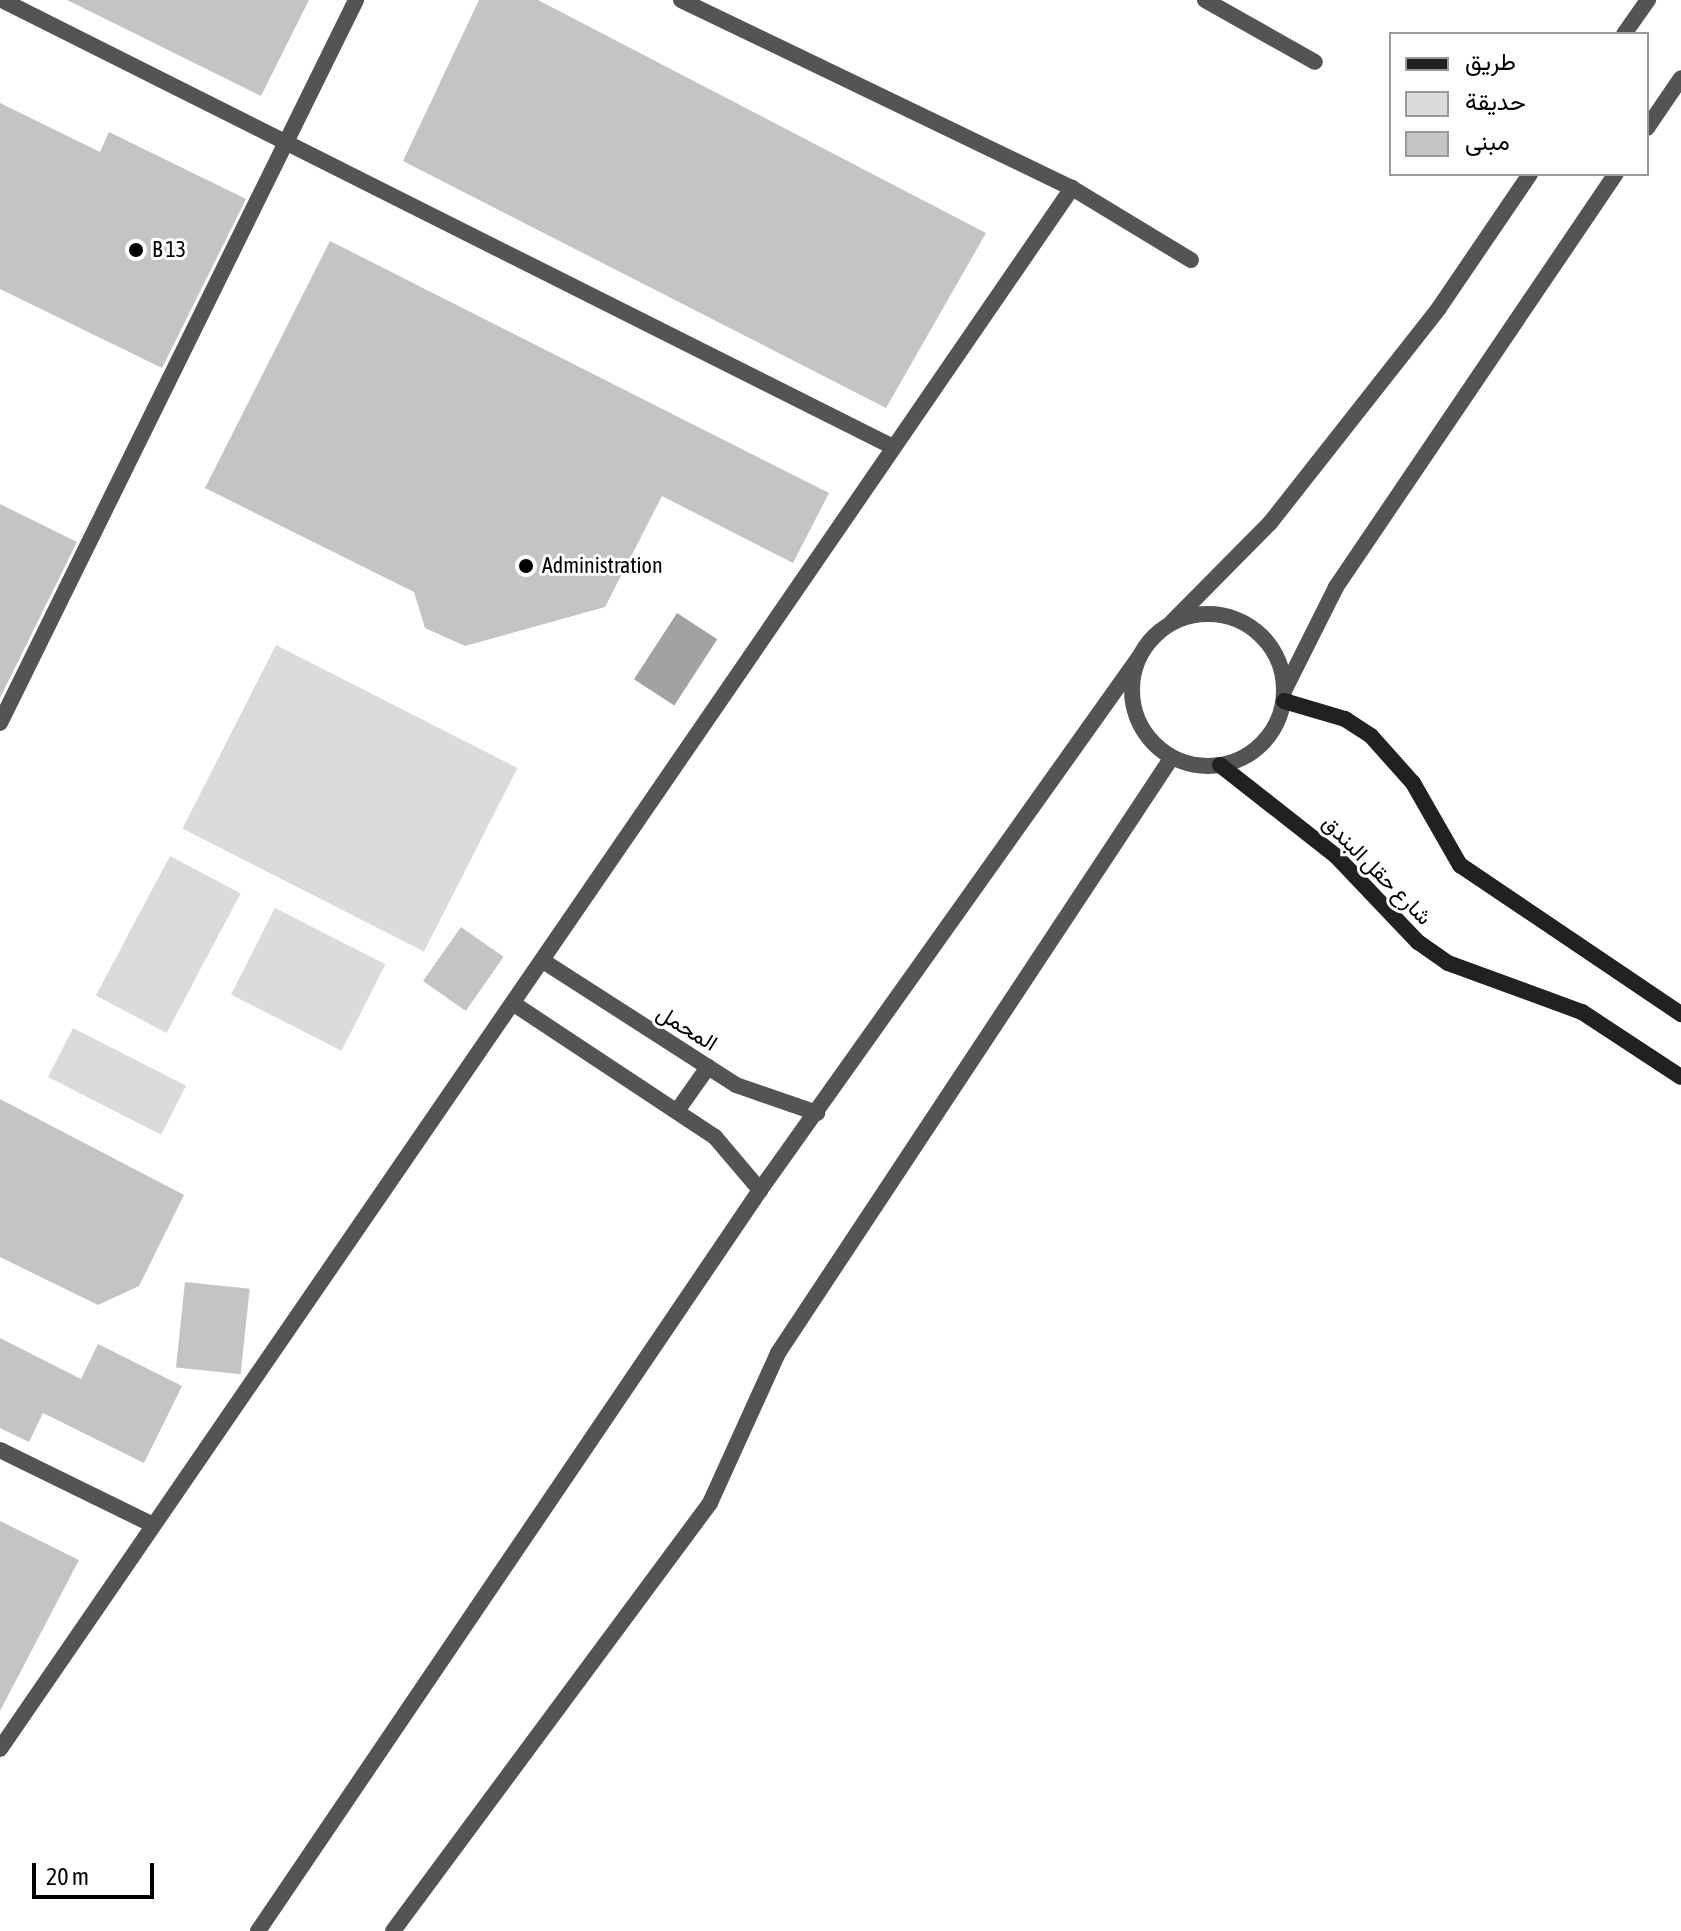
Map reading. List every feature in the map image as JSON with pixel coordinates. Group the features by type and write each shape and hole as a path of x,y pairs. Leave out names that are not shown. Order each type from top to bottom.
{"main road":[{"path":"1285,695 1330,713 1371,736 1413,783 1460,865 1496,896 1681,1014"},
{"name":"شارع حقل البندق","path":"1220,765 1336,856 1418,942 1448,963 1582,1012 1681,1077"}],"street":[{"path":"2,0 891,446"},
{"path":"0,723 356,0"},
{"path":"681,0 1072,188 1191,260"},
{"path":"1625,32 1648,0"},
{"path":"1208,1 1315,62"},
{"path":"1649,125 1681,78"},
{"path":"258,1931 760,1190 1139,657 1263,533 1439,308 1529,176"},
{"path":"1139,657 1136,713 1147,735 1172,757 1220,765 1270,736 1285,695 1336,587 1615,176"},
{"path":"0,1749 514,1004 891,446 1072,188"},
{"path":"1172,622 1216,613 1256,630 1277,657 1285,695"},
{"path":"393,1931 710,1503 778,1353 1172,757"},
{"name":"المحمل","path":"543,961 755,1094 817,1113"},
{"path":"514,1004 677,1111 740,1159 760,1190"},
{"path":"677,1111 708,1067"},
{"path":"0,1450 153,1525"}],"green space":[{"path":"276,645 517,768 424,952 182,829"},
{"path":"170,856 241,894 166,1033 96,996"},
{"path":"275,908 385,964 341,1051 231,994"},
{"path":"73,1028 186,1086 161,1135 48,1077"}],"shaded area":[{"path":"677,613 717,639 674,705 634,679"}],"building":[{"path":"67,0 309,0 261,96"},
{"path":"479,0 538,0 986,233 886,408 403,161"},
{"name":"B 13","path":"0,103 100,152 109,132 246,199 162,368 0,289"},
{"path":"330,241 829,493 793,563 662,496 605,607 465,646 425,628 414,592 205,488"},
{"path":"0,504 77,542 0,698"},
{"path":"461,927 504,957 466,1011 423,981"},
{"path":"0,1099 184,1195 139,1286 98,1305 0,1257"},
{"path":"185,1282 250,1289 241,1374 176,1368"},
{"path":"0,1338 81,1379 98,1344 182,1386 144,1463 43,1413 29,1442 0,1428"},
{"path":"0,1521 79,1560 0,1711"}],"place":[{"name":"B 13","path":"136,250"},
{"name":"Administration","path":"526,566"}]}
